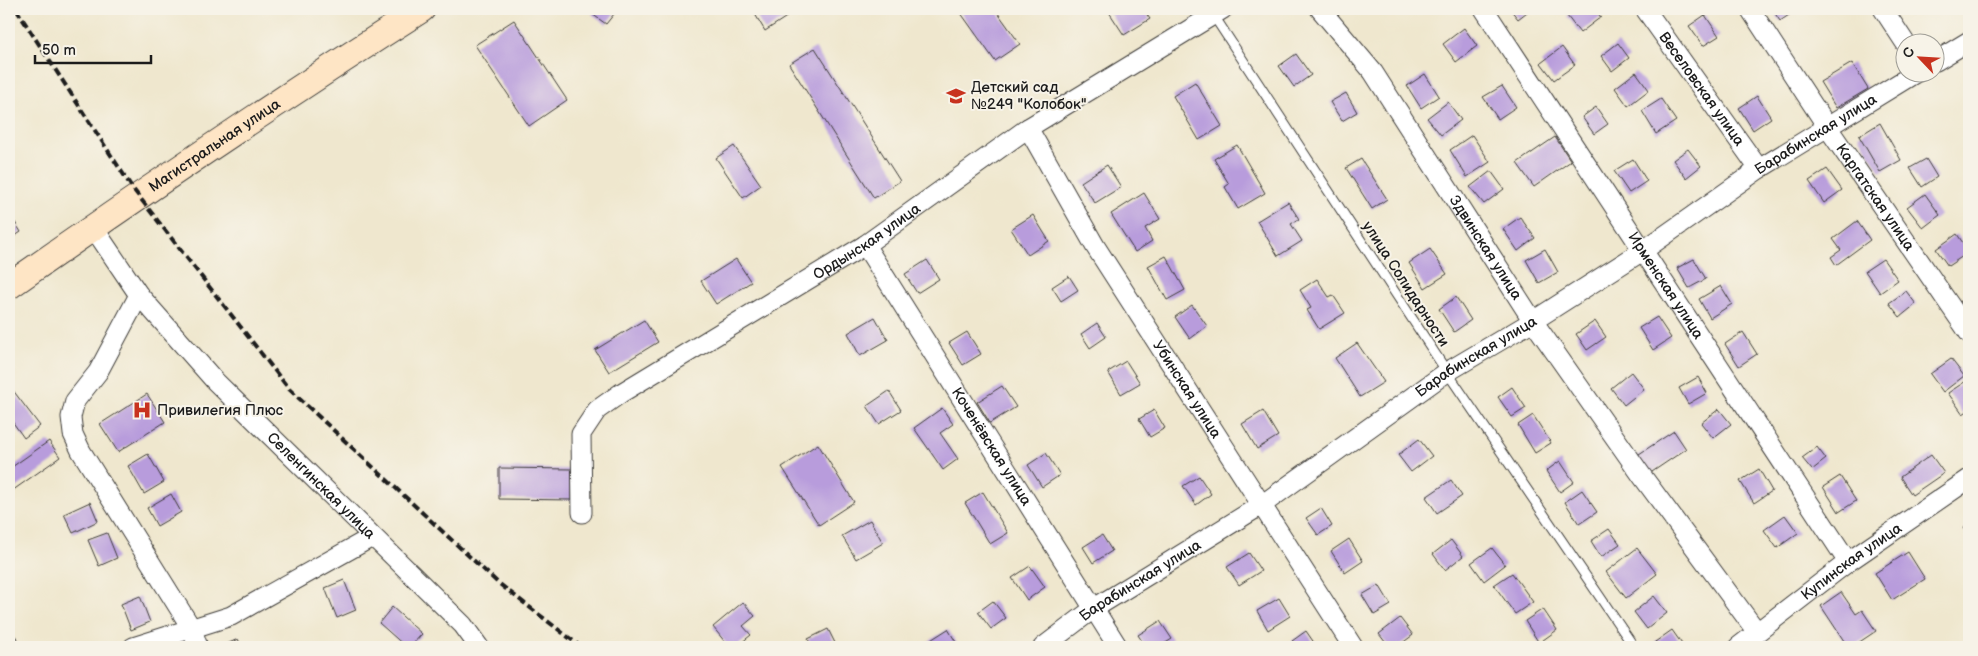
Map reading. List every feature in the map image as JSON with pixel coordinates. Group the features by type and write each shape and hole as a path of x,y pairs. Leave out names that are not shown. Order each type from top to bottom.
{"main road":[{"name":"Магистральная улица","path":"9,286 93,227 422,9"}],"street":[{"name":"Здвинская улица","path":"1320,9 1373,72 1533,321 1642,476 1757,632"},
{"name":"Ирменская улица","path":"1484,9 1848,562"},
{"name":"Веселовская улица","path":"1645,9 1759,169"},
{"name":"Каргатская улица","path":"1750,9 1828,128 1969,334"},
{"path":"1883,9 1898,32"},
{"name":"Ордынская улица","path":"582,513 581,434 597,410 621,393 864,245 1028,128 1215,11"},
{"path":"1946,55 1969,41"},
{"name":"Барабинская улица","path":"1042,647 1093,609 1263,504 1447,372 1533,321 1644,250 1759,169 1901,82"},
{"name":"Убинская улица","path":"1028,128 1096,246 1353,647"},
{"name":"Селенгинская улица","path":"93,227 139,295 215,381 463,625 479,647"},
{"name":"Коченёвская улица","path":"864,245 1118,647"},
{"path":"139,295 98,372 75,401 71,417 72,434 192,629 198,647"},
{"name":"Купинская улица","path":"1738,647 1848,562 1969,479"},
{"path":"133,647 231,616 372,537"}],"lane":[{"name":"улица Солидарности","path":"1215,11 1447,372 1634,647"}],"building":[{"path":"596,9 618,9 606,24 592,14"},
{"path":"752,9 788,9 791,14 765,31"},
{"path":"958,9 995,9 1020,44 995,61"},
{"path":"1107,9 1143,9 1150,19 1124,35"},
{"path":"1510,9 1531,9 1518,19"},
{"path":"1576,9 1594,9 1601,17 1580,33 1567,16"},
{"path":"1772,9 1798,9 1780,21"},
{"path":"1705,15 1719,36 1703,46 1689,26"},
{"path":"514,20 567,100 529,126 475,45"},
{"path":"1464,28 1477,46 1456,62 1443,44"},
{"path":"1618,43 1629,58 1612,71 1601,56"},
{"path":"1562,47 1575,65 1554,80 1541,63"},
{"path":"815,48 900,181 874,198 789,64"},
{"path":"1296,54 1311,75 1294,87 1279,66"},
{"path":"1852,63 1868,89 1836,108 1820,82"},
{"path":"1636,72 1649,90 1628,106 1615,88"},
{"path":"1425,74 1439,96 1421,108 1407,86"},
{"path":"1195,82 1222,126 1199,140 1173,96"},
{"path":"1502,86 1516,107 1498,119 1483,97"},
{"path":"1346,93 1357,112 1342,121 1330,102"},
{"path":"1757,96 1771,118 1753,130 1739,108"},
{"path":"1661,99 1676,121 1656,134 1642,111"},
{"path":"1448,102 1461,120 1441,135 1427,118"},
{"path":"1596,107 1608,124 1594,134 1582,117"},
{"path":"1880,123 1901,160 1880,172 1859,136"},
{"path":"1472,135 1490,162 1467,177 1450,150"},
{"path":"1555,137 1571,161 1534,187 1517,163"},
{"path":"1237,145 1265,193 1238,209 1225,187 1229,184 1214,159"},
{"path":"734,146 761,185 743,198 716,158"},
{"path":"1688,149 1701,166 1686,178 1673,160"},
{"path":"1361,159 1387,199 1372,209 1346,168"},
{"path":"1633,159 1647,181 1629,193 1614,171"},
{"path":"1926,159 1937,177 1922,187 1910,168"},
{"path":"1107,165 1121,187 1095,203 1081,182"},
{"path":"1827,169 1842,190 1824,203 1809,181"},
{"path":"1491,171 1504,189 1484,204 1470,187"},
{"path":"1144,193 1160,219 1145,228 1152,241 1135,252 1111,214"},
{"path":"1925,194 1940,215 1923,228 1907,207"},
{"path":"1288,202 1299,219 1291,224 1302,241 1278,256 1257,221"},
{"path":"1033,215 1049,241 1028,255 1011,229"},
{"path":"11,216 21,232 9,240 9,217"},
{"path":"1520,217 1535,238 1518,251 1503,229"},
{"path":"1857,221 1870,240 1836,265 1831,257 1841,250 1833,239"},
{"path":"1957,234 1969,252 1948,266 1936,249"},
{"path":"1430,249 1447,274 1425,288 1409,263"},
{"path":"1545,249 1558,272 1539,283 1526,260"},
{"path":"1166,256 1185,290 1167,300 1148,266"},
{"path":"736,259 751,282 716,304 701,281"},
{"path":"1694,259 1706,279 1689,288 1677,268"},
{"path":"1883,259 1898,280 1880,293 1865,271"},
{"path":"927,260 939,279 917,293 905,274"},
{"path":"1069,276 1078,290 1061,301 1052,287"},
{"path":"1317,279 1329,297 1333,295 1345,313 1319,329 1307,310 1311,308 1300,290"},
{"path":"1721,286 1732,304 1710,318 1699,299"},
{"path":"1906,291 1916,304 1900,317 1889,303"},
{"path":"1456,297 1471,320 1454,332 1439,309"},
{"path":"1192,305 1207,326 1190,339 1175,317"},
{"path":"875,317 888,340 860,356 848,333"},
{"path":"1657,317 1671,338 1653,350 1639,328"},
{"path":"644,320 658,342 609,372 595,350"},
{"path":"1595,321 1606,337 1587,350 1576,334"},
{"path":"1097,323 1106,337 1090,348 1081,334"},
{"path":"967,332 981,354 963,365 949,343"},
{"path":"1743,332 1757,354 1739,366 1725,344"},
{"path":"1357,343 1384,382 1360,397 1335,358"},
{"path":"1951,359 1964,376 1943,392 1930,374"},
{"path":"1126,361 1140,383 1121,394 1108,372"},
{"path":"1631,372 1644,389 1624,405 1611,388"},
{"path":"1698,377 1707,393 1688,404 1679,388"},
{"path":"1966,381 1969,385 1969,410 1963,414 1948,393"},
{"path":"1002,386 1016,407 990,423 977,402"},
{"path":"1512,387 1526,408 1512,417 1498,397"},
{"path":"12,389 40,426 24,438 9,417 9,391"},
{"path":"889,391 901,410 879,424 867,406"},
{"path":"147,394 165,422 118,452 100,424"},
{"path":"942,408 953,424 940,433 958,459 943,470 914,428"},
{"path":"1719,409 1731,424 1713,438 1701,423"},
{"path":"1154,410 1165,428 1150,437 1139,419"},
{"path":"1263,411 1278,436 1257,449 1242,424"},
{"path":"1533,415 1551,443 1535,453 1518,425"},
{"path":"1674,431 1686,449 1649,474 1636,456"},
{"path":"1419,439 1432,456 1411,472 1398,455"},
{"path":"49,441 60,457 9,493 9,469"},
{"path":"818,444 854,502 819,525 782,467"},
{"path":"1817,447 1826,459 1812,470 1802,458"},
{"path":"1046,453 1060,475 1042,487 1028,465"},
{"path":"148,454 164,482 144,494 128,466"},
{"path":"1931,455 1944,473 1912,495 1900,477"},
{"path":"1560,461 1574,482 1560,492 1546,471"},
{"path":"499,468 572,469 572,500 499,499"},
{"path":"1759,469 1772,491 1754,503 1740,481"},
{"path":"1199,476 1211,494 1196,505 1183,486"},
{"path":"1840,476 1856,501 1839,512 1823,487"},
{"path":"1451,480 1462,496 1437,513 1426,497"},
{"path":"1582,490 1597,512 1579,524 1565,502"},
{"path":"983,492 1008,533 990,544 965,503"},
{"path":"171,494 181,512 157,526 147,508"},
{"path":"90,502 98,521 73,533 64,514"},
{"path":"1321,508 1332,526 1318,535 1306,518"},
{"path":"1785,515 1798,533 1777,548 1764,530"},
{"path":"870,520 883,543 856,559 842,536"},
{"path":"1969,524 1969,535 1964,528"},
{"path":"1609,529 1620,544 1601,557 1591,541"},
{"path":"107,533 117,558 99,566 88,540"},
{"path":"1102,535 1112,551 1093,563 1083,547"},
{"path":"1349,539 1363,561 1345,573 1331,551"},
{"path":"1451,540 1463,556 1445,570 1433,554"},
{"path":"1492,548 1505,565 1484,581 1471,563"},
{"path":"1637,548 1657,574 1626,598 1606,572"},
{"path":"1908,552 1925,579 1892,600 1875,573"},
{"path":"1249,553 1261,571 1239,585 1227,567"},
{"path":"1030,566 1045,587 1027,600 1012,578"},
{"path":"1512,573 1533,602 1515,614 1494,585"},
{"path":"344,580 356,610 337,618 325,588"},
{"path":"1379,585 1391,605 1374,615 1362,595"},
{"path":"1841,592 1856,614 1862,610 1876,631 1852,647 1848,647 1821,606"},
{"path":"140,596 150,622 131,630 121,604"},
{"path":"1654,596 1667,613 1647,629 1634,612"},
{"path":"1279,598 1290,616 1268,630 1257,611"},
{"path":"993,601 1006,618 991,629 978,612"},
{"path":"743,602 755,616 743,626 751,635 736,647 729,647 713,627"},
{"path":"392,607 422,634 410,647 406,647 379,623"},
{"path":"1543,609 1557,630 1539,643 1525,621"},
{"path":"1400,618 1413,635 1397,647 1389,647 1379,634"},
{"path":"1160,621 1172,639 1159,647 1146,647 1138,635"},
{"path":"828,629 836,645 832,647 812,647 808,639"},
{"path":"948,629 959,647 928,647 926,643"},
{"path":"1672,630 1684,647 1659,647 1655,642"},
{"path":"1306,631 1317,647 1296,647 1292,641"},
{"path":"238,639 242,647 220,647"}],"railway":[{"path":"16,9 133,189 289,389 497,582 581,647"}],"place":[{"name":"Детский сад №249 \"Колобок\"","path":"956,96"},
{"name":"Привилегия Плюс","path":"142,410"}]}
